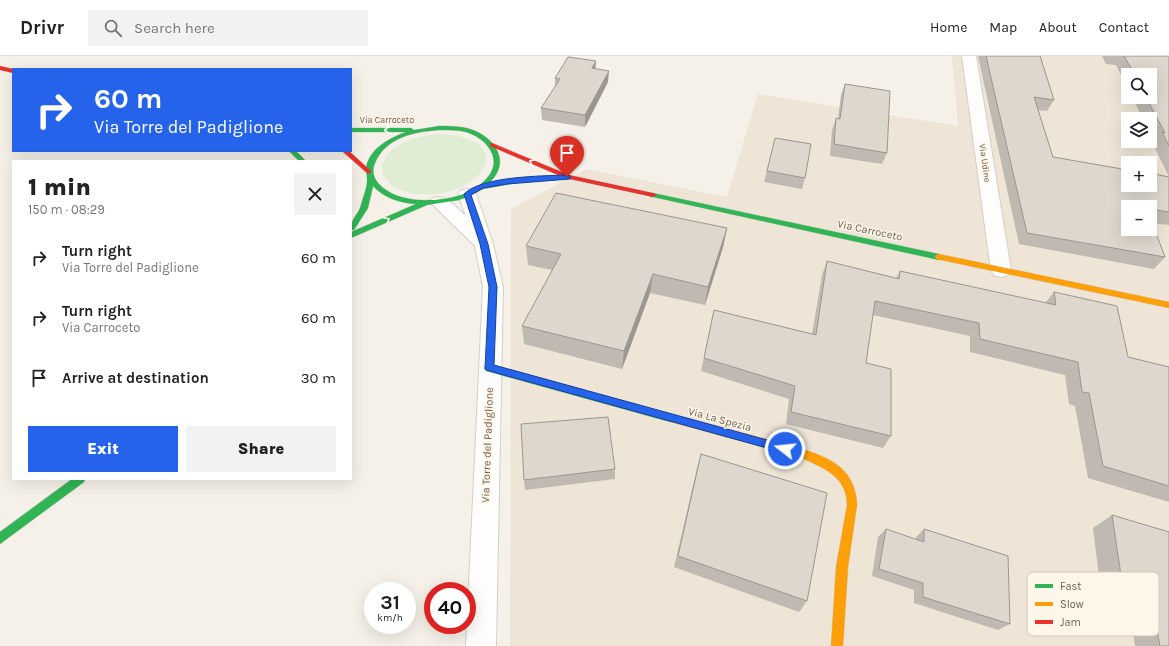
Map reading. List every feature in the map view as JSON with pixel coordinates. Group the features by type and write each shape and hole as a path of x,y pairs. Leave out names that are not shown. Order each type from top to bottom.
{"street":[{"name":"Via Udine","path":"969,56 1001,270"},
{"path":"0,68 12,71"},
{"path":"346,152 370,175 378,188 390,196 406,201 432,202 454,199 474,190 490,179 496,170 498,156 492,144 483,137 470,131 455,128 439,128 408,133 384,146 376,154 371,163 370,175 364,208 352,226"},
{"name":"Via Carroceto","path":"352,130 422,130"},
{"name":"Via Carroceto","path":"492,144 567,177 1169,305"},
{"path":"293,152 302,160"},
{"name":"Via Carroceto","path":"474,190 528,179 567,177"},
{"name":"Via Torre del Padiglione","path":"474,190 493,287 489,368 481,646"},
{"path":"352,235 432,202"},
{"path":"432,202 484,244"},
{"name":"Via La Spezia","path":"489,368 800,453 820,461 838,472 846,481 850,489 852,502 842,567 838,646"},
{"path":"0,538 79,480"}],"shaded area":[{"path":"952,56 1169,56 1169,646 510,646 511,209 586,169 727,197 758,94 958,126"}],"green space":[{"path":"439,134 466,138 481,147 486,158 483,170 472,181 456,189 435,194 407,192 396,188 386,180 382,167 388,154 393,149 400,144 415,138"}],"building":[{"path":"986,56 1040,56 1054,100 1034,97 1053,157 1121,169 1121,192 1157,192 1157,174 1169,177 1169,212 1157,210 1157,200 1121,200 1121,236 1157,236 1165,257 1027,233"},
{"path":"1124,56 1169,56 1169,146 1162,132 1165,133 1157,118 1157,112 1154,112 1150,104 1157,104 1157,68 1131,68"},
{"path":"568,57 596,61 592,68 609,71 585,115 541,108 560,79 555,78"},
{"path":"845,84 890,91 887,153 834,144 836,118 840,119"},
{"path":"775,138 811,144 805,178 767,171"},
{"path":"556,193 727,228 708,287 653,274 624,351 522,326 561,254 526,246"},
{"path":"827,261 899,279 900,271 1056,305 1054,292 1117,306 1128,357 1169,367 1169,486 1103,466 1089,393 1082,392 1078,362 980,339 979,323 875,301 866,363 891,369 891,436 791,412 795,386 704,358 714,310 816,335"},
{"path":"608,417 615,469 524,480 521,424"},
{"path":"701,454 827,493 807,601 678,556"},
{"path":"1112,515 1169,532 1169,646 1160,646 1158,636 1159,572 1121,572"},
{"path":"886,529 924,542 924,529 1008,556 1010,624 923,597 923,583 879,569"}],"traffic: fast":[{"path":"439,128 469,131 477,134 490,144 497,157 497,164 490,179 483,186 466,196 456,199 427,202 398,199 381,190 376,185 371,178 370,169 376,153 383,146 400,136 420,130 439,128"},
{"path":"352,130 411,130"},
{"path":"293,152 302,160"},
{"path":"481,187 528,179 561,177"},
{"path":"352,226 364,208 371,178"},
{"path":"653,195 939,257"},
{"path":"352,235 425,203"},
{"path":"489,368 670,418"},
{"path":"0,539 79,480"}],"traffic: slow":[{"path":"939,257 1169,305"},
{"path":"670,418 800,453 822,462 836,470 846,482 852,496 852,505 842,567 837,646"}],"traffic: jam":[{"path":"0,68 12,71"},
{"path":"492,145 567,177 653,195"},
{"path":"346,152 369,172"}],"route":[{"path":"567,177 507,181 481,187 467,194 484,244 493,287 489,368 785,449"}]}
